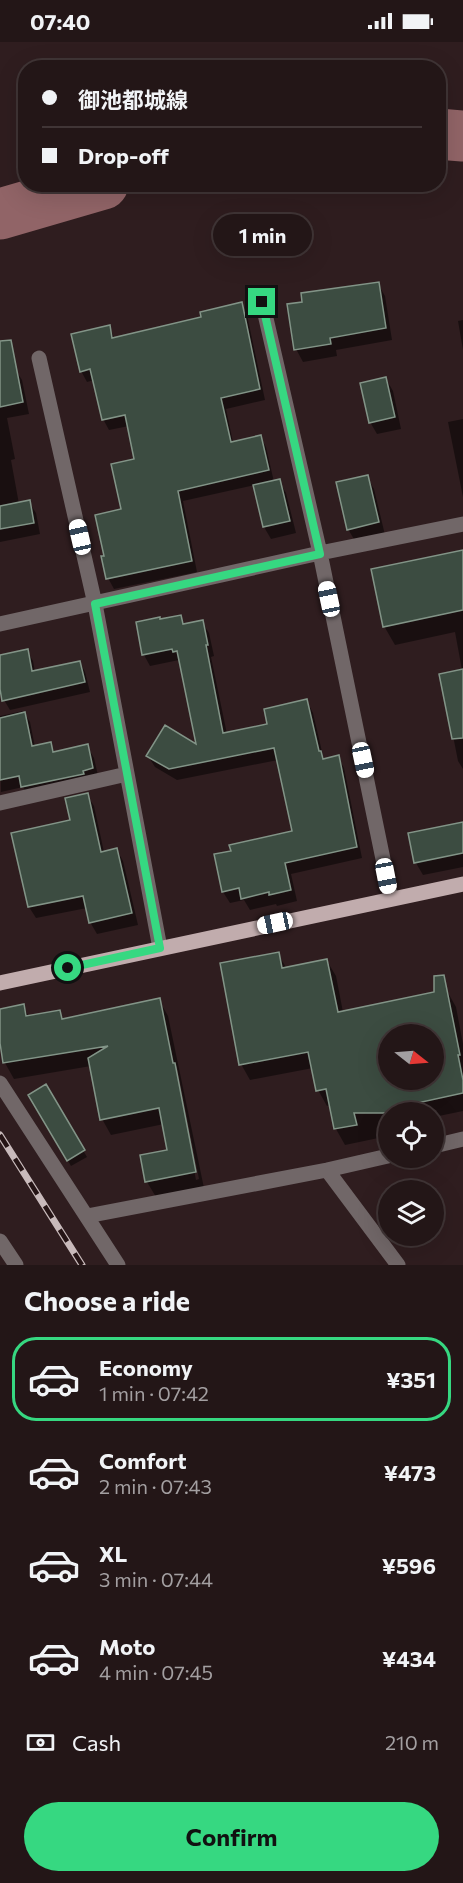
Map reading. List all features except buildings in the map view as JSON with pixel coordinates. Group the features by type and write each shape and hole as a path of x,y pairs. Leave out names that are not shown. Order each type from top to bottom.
{"main road":[{"path":"0,983 463,884"}],"street":[{"path":"262,302 320,554 391,898"},
{"path":"39,358 95,604 160,948"},
{"path":"0,624 463,524"},
{"path":"0,802 127,774"},
{"path":"0,1083 118,1265"},
{"path":"444,1144 463,1139"},
{"path":"87,1216 378,1158"},
{"path":"327,1170 398,1265"},
{"path":"0,1241 16,1265"}],"waterway":[{"path":"446,135 463,136"},
{"path":"0,214 76,192"}],"railway":[{"path":"0,1135 82,1265"}],"route":[{"path":"68,968 160,948 95,604 320,554 262,302"}]}
